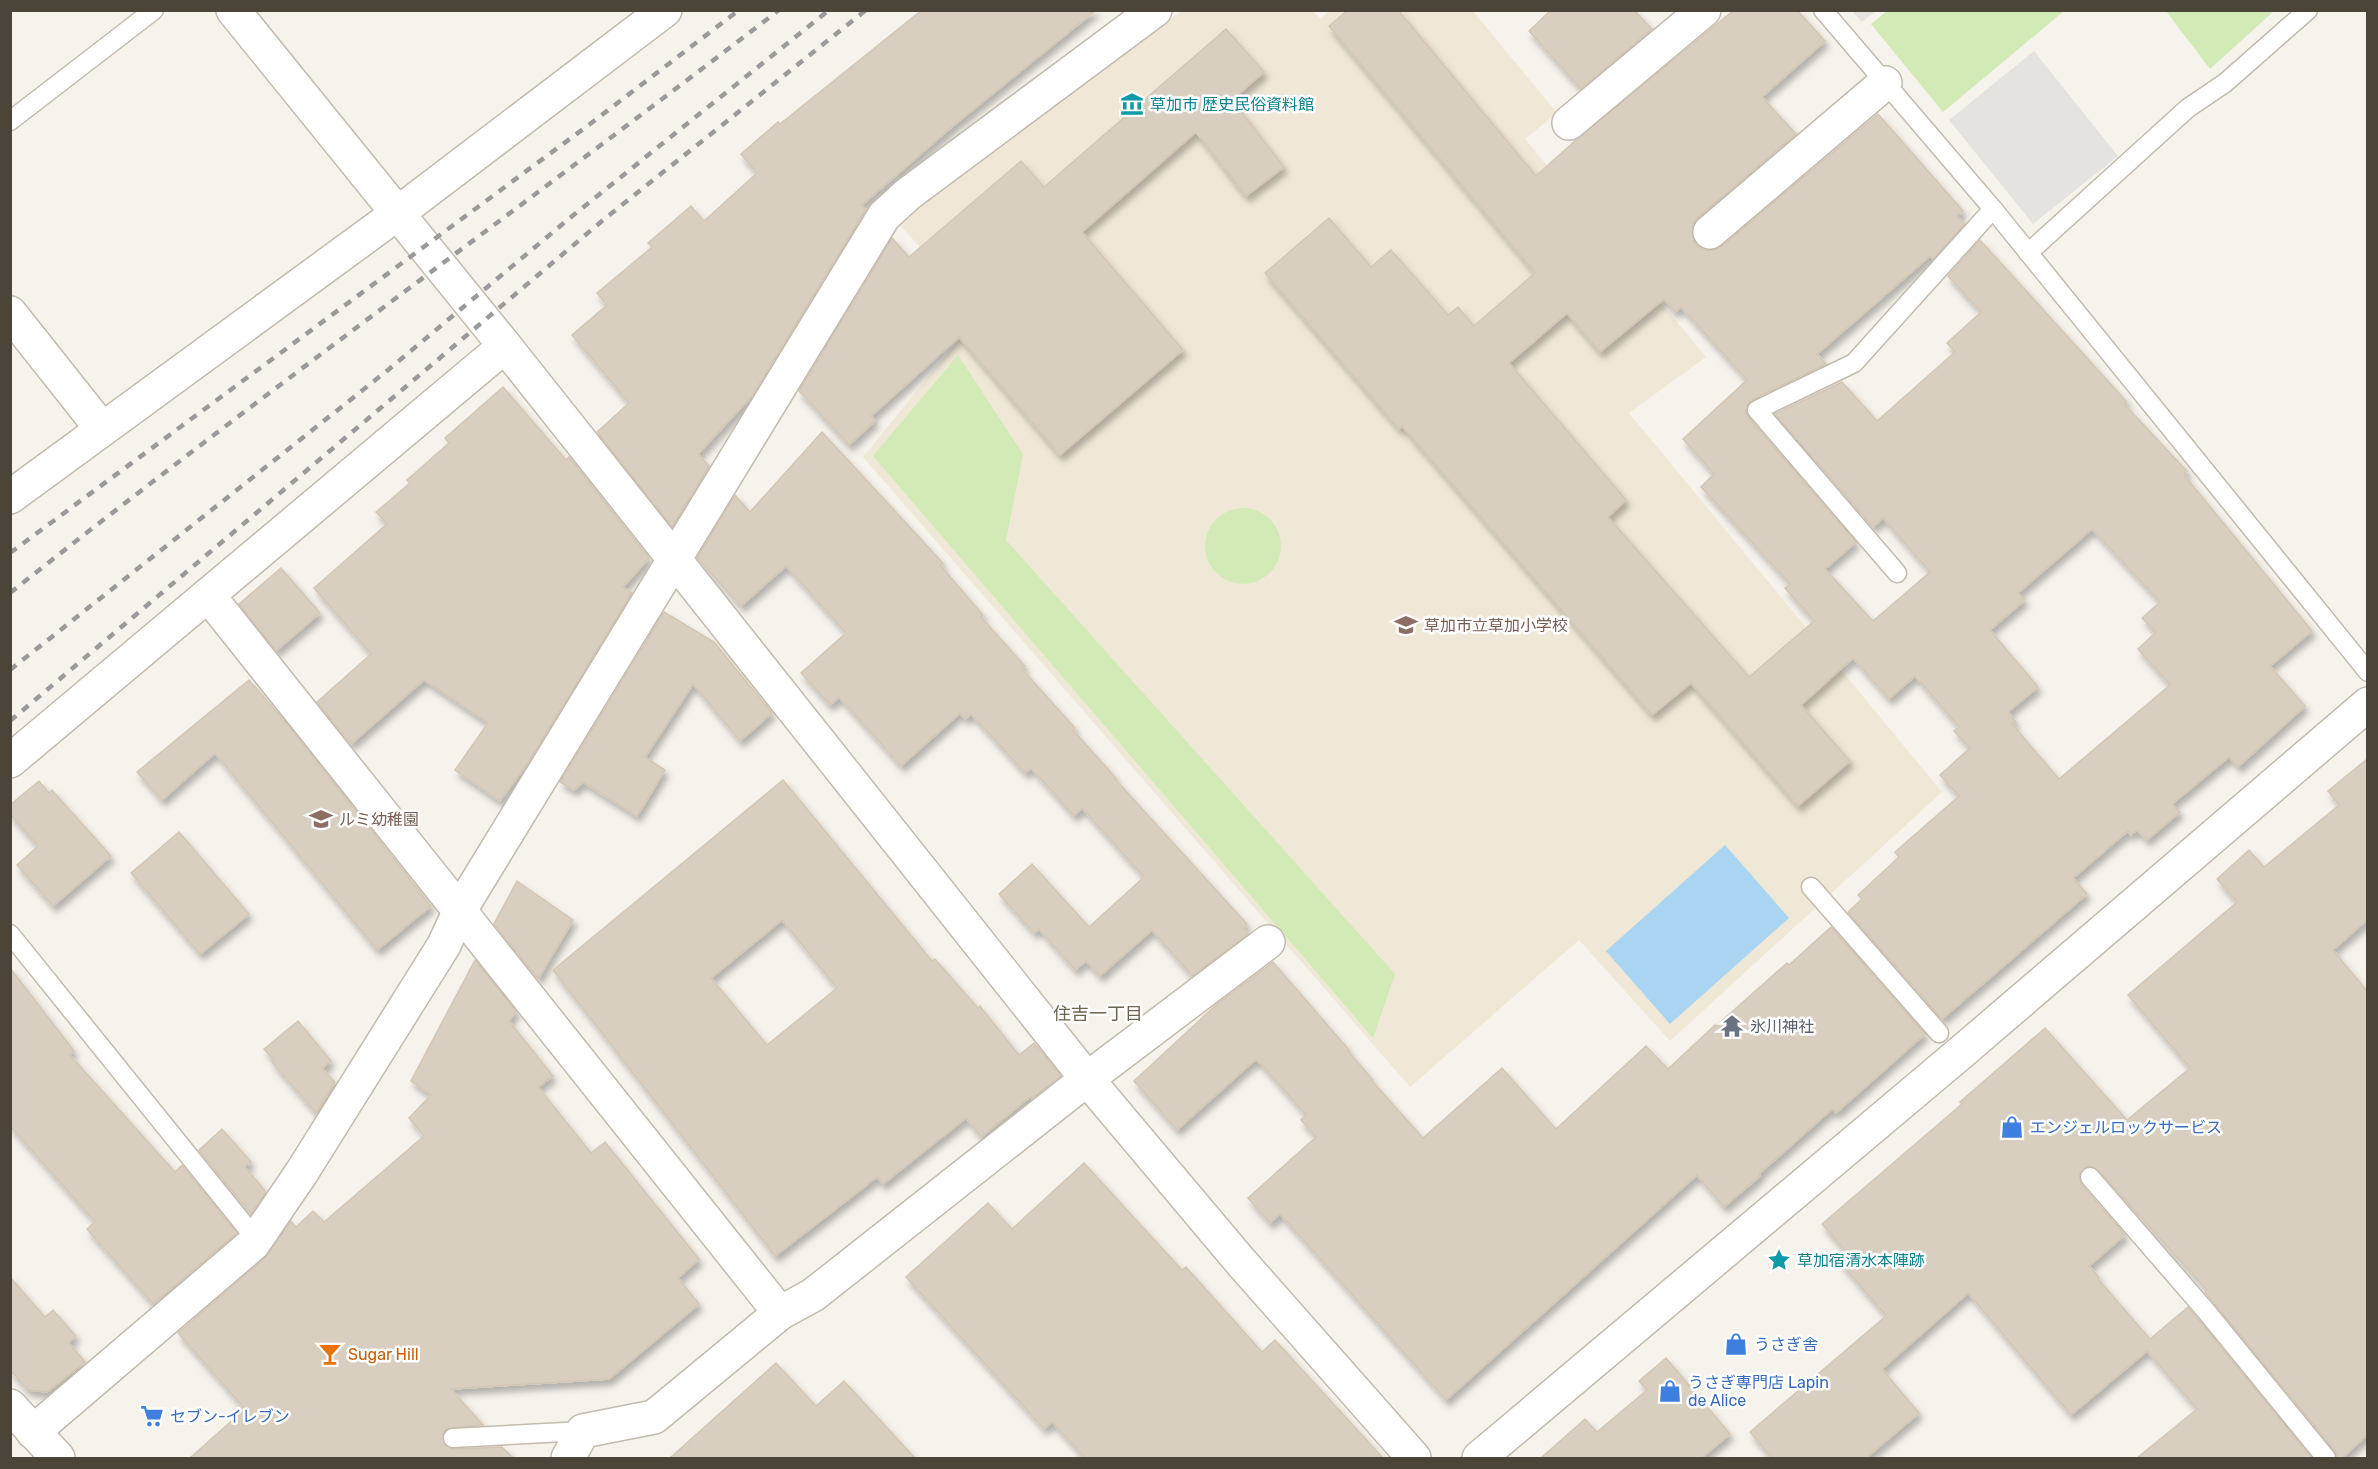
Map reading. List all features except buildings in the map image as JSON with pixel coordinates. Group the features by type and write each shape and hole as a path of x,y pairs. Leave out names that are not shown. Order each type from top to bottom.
{"street":[{"path":"233,10 505,346 1087,1079 1241,1262 1414,1458"},
{"path":"10,497 398,213 665,10"},
{"path":"58,1458 21,1427 256,1239 302,1172 444,945 460,910 884,216 908,194 1155,10"},
{"path":"1569,123 1704,10"},
{"path":"1710,232 1885,83"},
{"path":"10,314 102,429"},
{"path":"10,761 505,346"},
{"path":"208,595 780,1313"},
{"path":"1479,1458 1967,1048 2367,705"},
{"path":"575,1445 654,1417 780,1313 813,1295 1087,1079 1268,942"}],"lane":[{"path":"10,121 154,10"},
{"path":"1822,10 1993,209 2367,672"},
{"path":"2028,254 2188,108 2225,83 2308,10"},
{"path":"1897,573 1757,410 1854,363 1993,209"},
{"path":"1811,887 1939,1033"},
{"path":"10,934 256,1239"},
{"path":"2090,1178 2206,1311 2326,1458"},
{"path":"453,1438 575,1445"}],"shaded area":[{"name":"草加市立草加小学校","path":"1181,11 1313,11 1320,19 1329,11 1473,11 1557,113 1525,139 1706,357 1629,413 1942,792 1670,1041 1579,940 1410,1087 863,457 980,313 898,223"},
{"path":"1852,11 1876,11 1862,22"},
{"path":"2034,51 2118,156 2033,224 1949,120"}],"green space":[{"path":"1887,11 2064,11 1943,112 1871,24"},
{"path":"2166,11 2274,11 2210,69"},
{"path":"958,355 1023,454 1006,540 1395,974 1373,1038 873,456"},
{"path":"1236,508 1250,508 1264,514 1275,525 1281,539 1278,561 1270,573 1250,584 1236,584 1222,578 1211,567 1205,553 1205,539 1211,525 1222,514"}],"water":[{"path":"1725,845 1789,918 1670,1024 1606,951"}],"railway":[{"path":"10,553 590,124 739,10"},
{"path":"10,593 297,372 779,10"},
{"path":"10,670 388,370 571,217 829,10"},
{"path":"10,721 602,221 866,10"}],"place":[{"name":"草加市 歴史民俗資料館","path":"1132,104"},
{"name":"草加市立草加小学校","path":"1406,625"},
{"name":"ルミ幼稚園","path":"321,819"},
{"name":"氷川神社","path":"1732,1026"},
{"name":"エンジェルロックサービス","path":"2012,1127"},
{"name":"草加宿清水本陣跡","path":"1779,1260"},
{"name":"うさぎ舎","path":"1736,1344"},
{"name":"Sugar Hill","path":"330,1354"},
{"name":"うさぎ専門店 Lapin de Alice","path":"1670,1391"},
{"name":"セブン-イレブン","path":"152,1416"}],"district":[{"name":"住吉一丁目","path":"1098,1014"}]}
